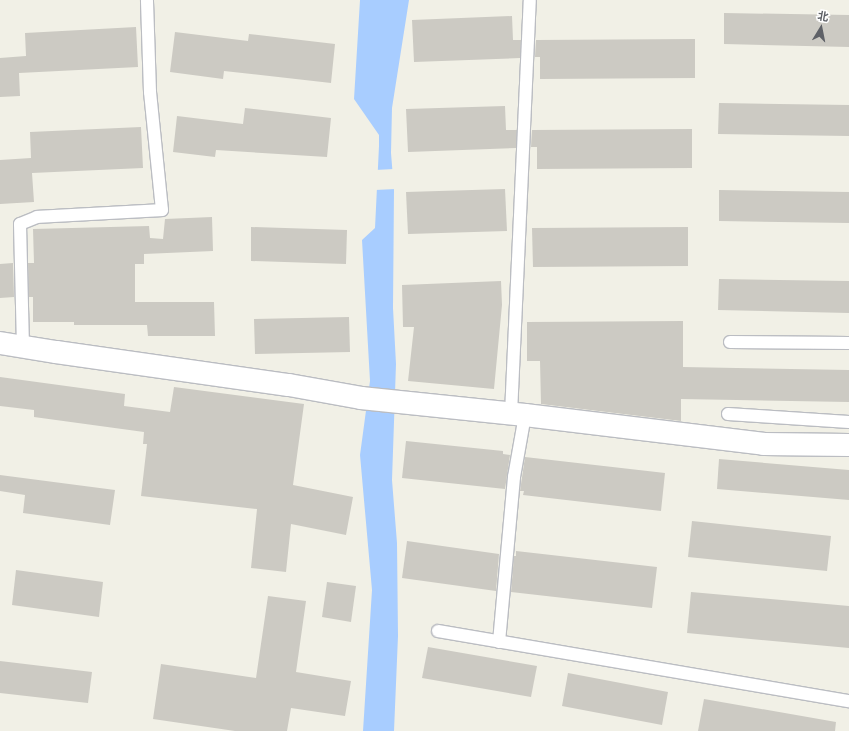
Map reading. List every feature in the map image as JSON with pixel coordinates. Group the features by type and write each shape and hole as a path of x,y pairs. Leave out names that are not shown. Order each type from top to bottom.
{"street":[{"path":"0,343 361,398 518,414 764,444 849,445"}],"lane":[{"path":"23,346 20,224 37,217 162,210 150,92 146,0"},
{"path":"499,642 514,477 518,414 530,0"},
{"path":"730,342 849,343"},
{"path":"728,414 849,422"},
{"path":"438,631 849,701"}],"water":[{"path":"360,0 409,0 392,108 391,153 394,190 393,308 396,364 392,480 397,543 398,636 394,731 363,731 372,590 360,455 370,381 362,240 375,228 379,135 354,99"}],"pier":[{"path":"394,169 396,189 375,190 375,170"}],"building":[{"path":"724,13 849,15 849,47 724,44"},
{"path":"512,16 513,40 521,40 520,58 414,62 412,20"},
{"path":"136,27 138,67 19,73 20,96 0,97 0,58 26,56 25,33"},
{"path":"175,32 248,41 249,34 335,44 331,83 224,71 223,79 170,72"},
{"path":"695,39 695,78 540,79 540,57 535,57 536,40"},
{"path":"719,103 849,105 849,136 718,134"},
{"path":"505,106 506,130 517,130 516,148 408,152 406,109"},
{"path":"245,108 331,118 327,157 216,150 215,157 173,152 177,116 243,124"},
{"path":"141,127 143,168 32,173 34,202 0,204 0,160 31,158 30,132"},
{"path":"692,129 692,168 537,169 537,147 531,147 532,130"},
{"path":"505,189 507,231 408,234 406,192"},
{"path":"719,190 849,192 849,223 719,221"},
{"path":"212,217 213,251 144,254 144,264 135,264 135,302 214,302 215,336 148,336 147,325 74,325 74,322 33,322 33,297 29,297 28,263 34,263 33,229 149,226 150,238 163,239 165,219"},
{"path":"251,227 347,230 346,264 251,261"},
{"path":"688,227 688,266 533,267 532,228"},
{"path":"13,263 14,297 0,298 0,264"},
{"path":"719,279 849,281 849,313 718,310"},
{"path":"501,281 502,305 494,389 408,381 414,327 403,327 402,285"},
{"path":"349,317 350,352 255,354 254,319"},
{"path":"683,321 683,367 849,370 849,402 681,399 681,421 541,404 540,361 527,361 527,322"},
{"path":"0,377 125,394 124,406 170,412 174,387 304,404 293,485 353,497 346,535 291,524 286,572 251,568 257,509 141,496 147,444 143,444 144,432 34,417 34,410 0,406"},
{"path":"406,441 503,451 503,454 510,455 505,489 402,478"},
{"path":"525,457 665,473 661,511 523,495 524,491 520,491"},
{"path":"719,459 849,470 849,500 717,489"},
{"path":"0,475 115,490 110,525 23,513 25,495 0,491"},
{"path":"692,521 831,536 827,571 688,557"},
{"path":"407,541 499,554 496,591 402,578"},
{"path":"516,551 657,567 652,608 511,592 514,556 516,556"},
{"path":"16,570 103,582 99,617 12,605"},
{"path":"327,582 356,586 351,622 322,617"},
{"path":"691,592 849,606 849,648 687,633"},
{"path":"268,596 306,601 296,672 351,681 345,716 291,708 287,731 235,731 153,719 161,664 256,678"},
{"path":"428,647 537,666 531,697 422,678"},
{"path":"0,661 92,672 88,703 0,693"},
{"path":"568,673 668,692 662,725 562,706"},
{"path":"704,699 836,722 835,731 698,731"}]}
